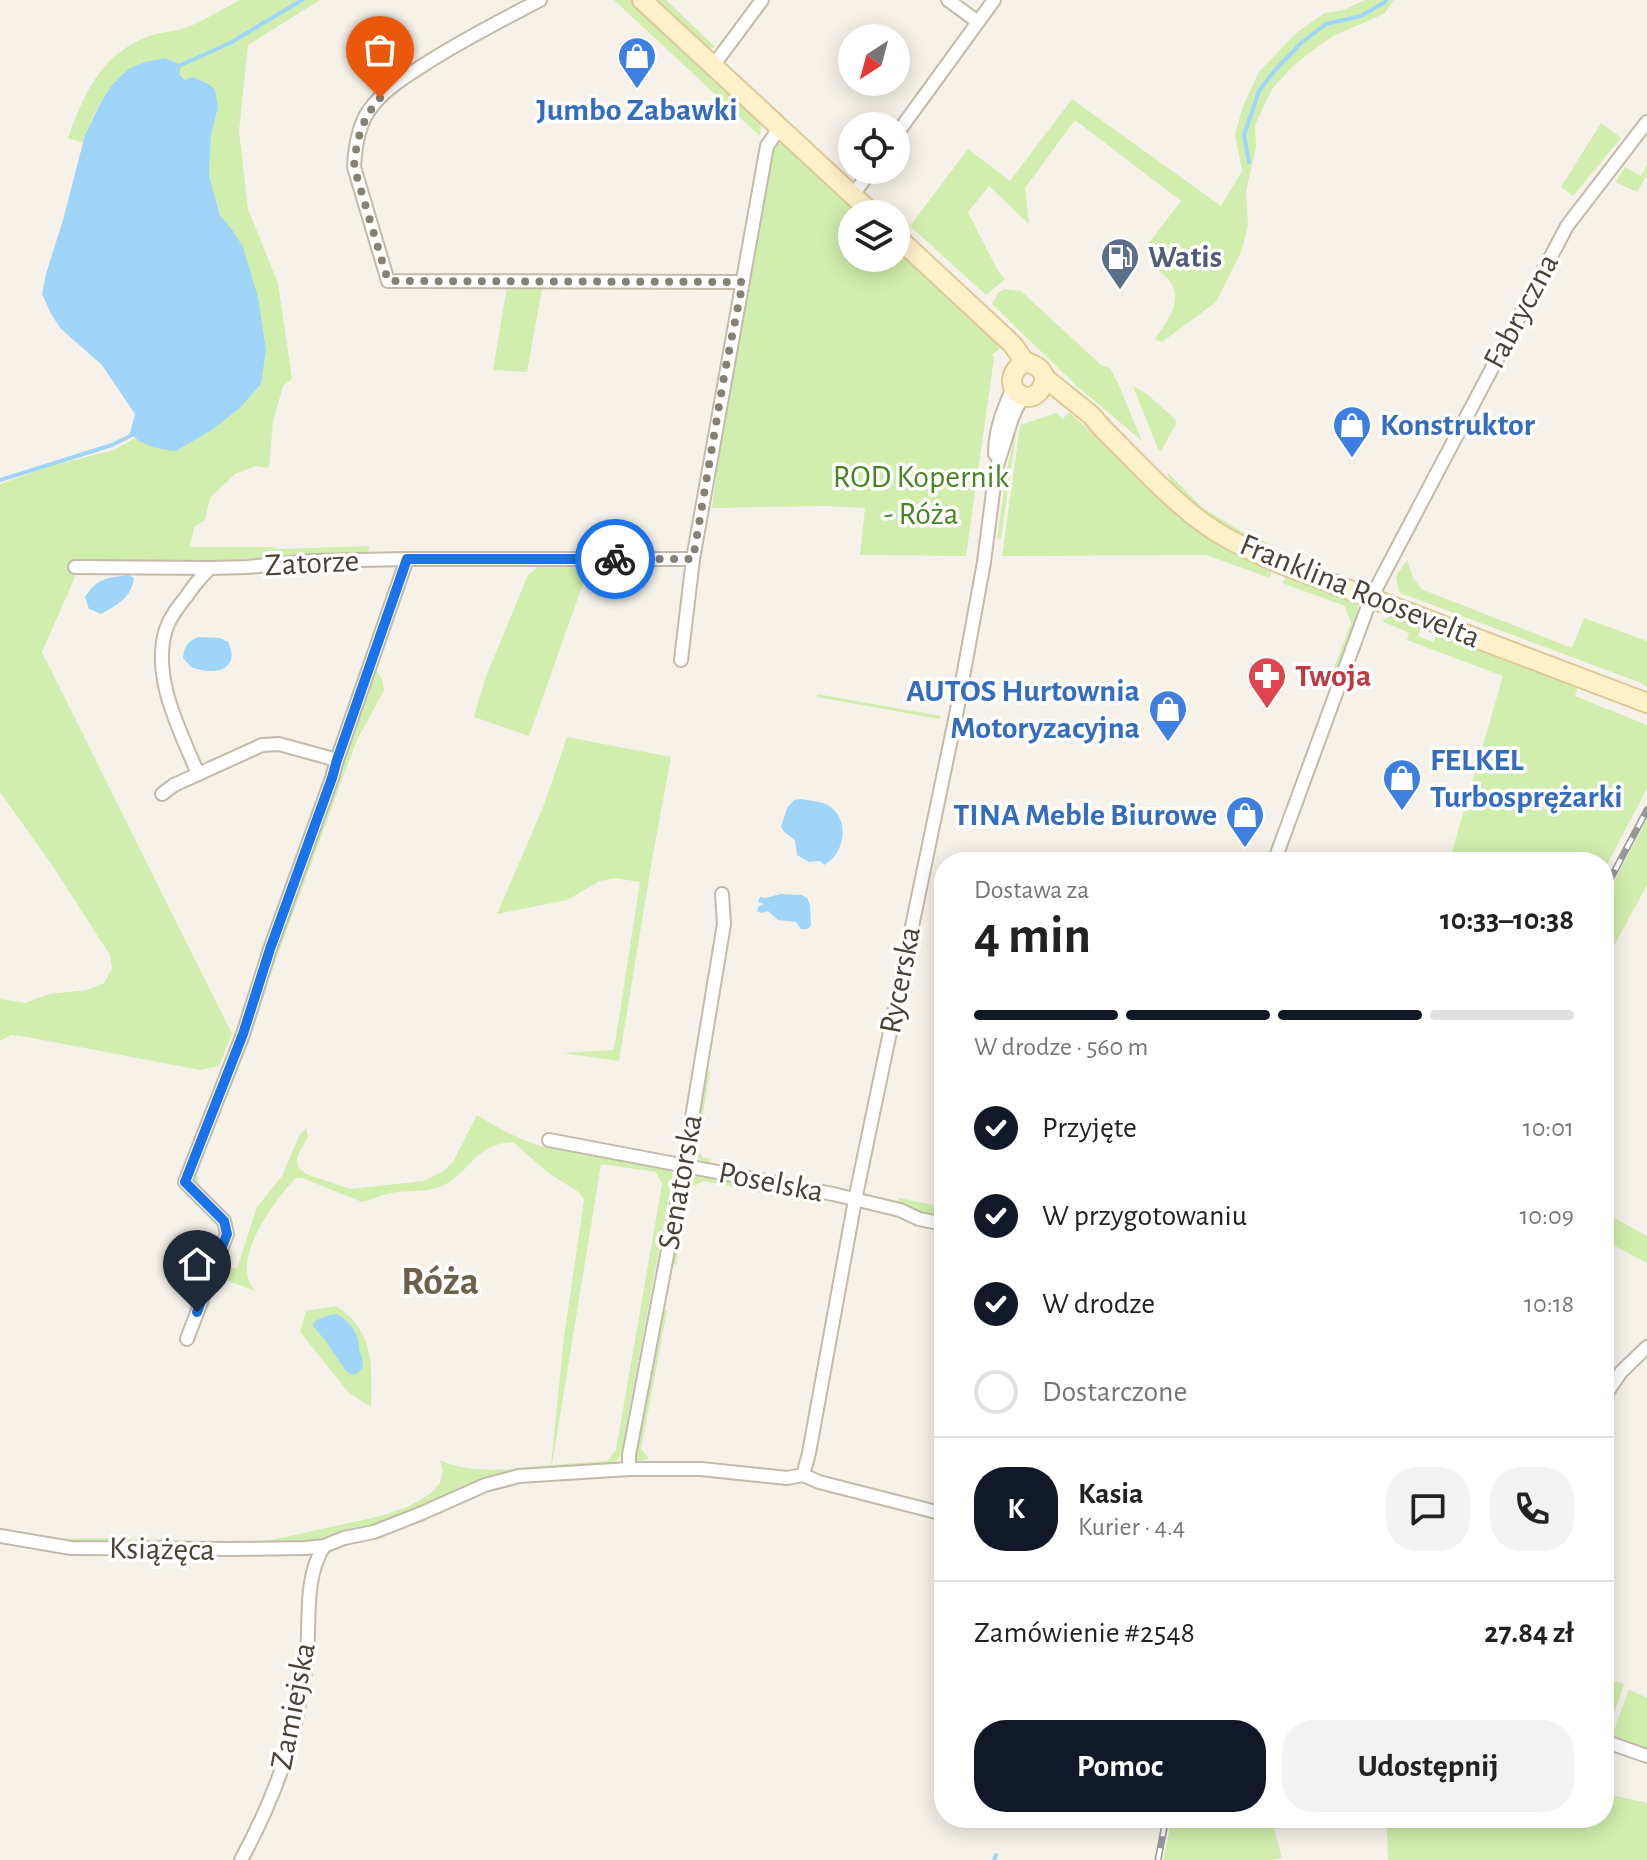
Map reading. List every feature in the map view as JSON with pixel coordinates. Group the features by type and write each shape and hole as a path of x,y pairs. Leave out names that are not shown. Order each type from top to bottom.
{"street":[{"path":"540,0 439,55 394,85 369,110 355,148 354,167 388,281 743,282"},
{"path":"642,0 858,200"},
{"path":"713,66 762,0"},
{"path":"948,0 978,22"},
{"path":"910,116 994,0"},
{"name":"Fabryczna","path":"1278,852 1371,598 1567,226 1647,122"},
{"path":"681,660 693,559 725,371 767,146 780,127"},
{"path":"853,195 861,184"},
{"name":"Franklina Roosevelta","path":"910,249 1013,345 1027,383 1057,404 1103,429 1184,507 1225,537 1281,564 1647,703"},
{"name":"Rycerska","path":"803,1475 855,1200 956,715 984,562 996,469 998,425 1001,413 1027,383"},
{"path":"187,1339 227,1234 224,1221 185,1182 243,1034 407,559"},
{"name":"Zatorze","path":"75,567 210,568 407,559 693,559"},
{"path":"198,774 166,688 163,640 172,616 210,568"},
{"path":"162,794 174,785 262,745 279,744 337,760"},
{"name":"Senatorska","path":"629,1469 629,1455 684,1166 724,924 722,894"},
{"name":"Poselska","path":"549,1140 833,1194 900,1210 934,1222"},
{"path":"1614,1382 1647,1347"},
{"name":"Książęca","path":"0,1536 71,1548 324,1546 398,1523 500,1479 629,1469 701,1469 787,1478 803,1475"},
{"path":"803,1475 819,1482 934,1511"},
{"name":"Zamiejska","path":"241,1860 272,1797 293,1735 307,1657 312,1575 324,1546"},
{"path":"1614,1744 1647,1756"}],"green space":[{"path":"240,0 320,0 248,45 239,131 248,209 278,283 292,379 283,386 273,421 269,468 256,466 235,474 210,498 205,520 194,527 190,547 281,549 369,546 368,554 193,561 82,561 42,652 232,1034 219,1066 200,1070 27,1037 11,1035 0,1041 0,999 25,1003 49,994 87,990 104,983 112,969 110,955 0,792 0,484 54,465 114,450 135,438 154,447 176,451 212,430 240,408 261,384 263,364 209,175 211,135 218,108 179,74 128,69 101,103 83,143 68,138 96,77 118,53 149,36 192,25"},
{"path":"614,0 630,0 761,123 760,136"},
{"path":"653,0 666,0 715,47 706,50"},
{"path":"1365,0 1394,0 1384,14 1333,36 1313,50 1272,89 1255,125 1256,146 1246,192 1248,225 1241,252 1216,302 1162,342 1155,339 1173,309 1175,293 1166,277 1151,262 1145,248 1181,201 1075,120 1025,188 1029,224 989,186 968,212 1005,279 986,295 910,226 968,149 1010,181 1072,99 1221,206 1242,171 1235,134 1243,106 1259,72 1296,33 1325,13 1343,10"},
{"path":"1601,123 1621,138 1573,196 1561,187"},
{"path":"783,141 847,200 838,200 838,272 910,272 910,259 981,325 1000,349 992,355 966,556 860,555 865,508 712,508 724,417 773,146"},
{"path":"1647,165 1647,174 1637,192 1615,182 1625,167 1641,176"},
{"path":"507,287 542,289 527,372 493,370"},
{"path":"1004,289 1021,291 1101,365 1110,368 1142,441 1079,388 992,304"},
{"path":"1133,386 1175,419 1176,424 1161,451 1158,449"},
{"name":"ROD Kopernik - Róża","path":"1069,412 1191,523 1272,567 1270,578 1206,555 1002,556 1020,425 1056,413 1063,419"},
{"path":"1016,427 1001,539 997,539 1006,474"},
{"path":"1167,472 1203,508 1268,543 1258,547 1204,515 1173,489"},
{"path":"1407,560 1421,589 1572,648 1584,618 1647,641 1647,687 1399,592 1396,576"},
{"path":"590,564 529,736 474,717 485,679 528,575 540,565"},
{"path":"411,572 377,670 384,690 356,742 248,1045 197,1171 202,1189 193,1174"},
{"path":"1288,573 1352,598 1358,606 1358,615 1334,681 1328,684 1351,623 1345,606 1282,583"},
{"path":"1390,616 1421,628 1418,636 1433,642 1437,634 1578,687 1575,696 1647,725 1647,788 1614,852 1452,852 1503,676 1407,640 1409,633 1382,621"},
{"path":"817,694 941,716 939,719 817,697"},
{"path":"567,737 671,757 619,1061 563,1053 613,1050 640,882 614,878 600,881 567,900 497,914 544,805"},
{"path":"1647,819 1647,885 1614,946 1614,881"},
{"path":"706,1070 710,1072 697,1149 703,1158 710,1159 709,1163 698,1158 693,1146"},
{"path":"477,1115 510,1134 545,1147 546,1144 670,1169 673,1175 618,1459 611,1464 505,1472 469,1483 403,1515 301,1544 61,1548 50,1539 248,1543 276,1539 385,1515 409,1506 430,1494 440,1483 443,1471 440,1460 481,1469 551,1465 564,1337 584,1200 580,1193 547,1172 513,1142 482,1152 455,1178 440,1187 391,1193 362,1202 296,1178 266,1216 250,1249 247,1265 249,1279 256,1291 220,1278 226,1269 237,1268 257,1207 282,1176 299,1136 306,1128 308,1136 297,1158 298,1167 306,1174 350,1189 424,1181 453,1162","holes":["601,1164 656,1172 662,1184 616,1450 607,1461 552,1465"]},
{"path":"698,1175 820,1197 817,1205 703,1181 690,1189 676,1265 671,1263 684,1190"},
{"path":"899,1198 934,1205 934,1217 886,1201 898,1202"},
{"path":"1614,1218 1647,1236 1647,1263 1614,1245"},
{"path":"336,1306 349,1316 364,1338 371,1364 371,1407 349,1393 300,1332 306,1311"},
{"path":"661,1310 667,1311 641,1449 649,1459 638,1461 634,1456"},
{"path":"1614,1681 1624,1684 1614,1713"},
{"path":"1629,1689 1647,1698 1647,1753 1614,1740 1614,1731"},
{"path":"1614,1795 1647,1803 1647,1860 1388,1860 1387,1828 1614,1828"},
{"path":"1170,1828 1274,1828 1282,1858 1271,1860 1163,1860"}],"water":[{"path":"165,58 181,65 179,74 185,80 193,77 215,90 218,108 211,135 209,175 220,215 243,247 258,297 266,350 261,384 240,408 212,430 176,451 151,446 130,433 135,414 102,365 61,329 42,294 85,135 99,106 111,86 128,69"},
{"path":"129,575 134,578 133,585 123,600 101,614 89,609 85,597 94,586 109,578"},
{"path":"199,637 220,638 228,642 231,659 228,665 216,671 191,667 183,658 184,650 189,642"},
{"path":"794,800 829,806 841,822 840,846 824,865 797,855 795,840 781,827 787,808"},
{"path":"781,894 807,898 811,926 801,929 796,922 778,920 768,911 757,911 764,904 758,902 760,897"},
{"path":"337,1314 350,1325 358,1339 363,1365 353,1375 346,1371 313,1326 315,1321"}],"waterway":[{"path":"181,65 230,43 302,0"},
{"path":"1249,162 1244,135 1259,91 1275,70 1301,43 1326,24 1361,16 1386,0"},
{"path":"0,480 112,445 132,435"},
{"path":"994,1860 996,1855"}],"railway":[{"path":"1614,872 1647,810"},
{"path":"1158,1860 1164,1828"}],"way so far":[{"path":"380,98 369,110 362,125 355,148 354,167 388,281 743,282 693,559 615,559"}],"place":[{"name":"Jumbo Zabawki","path":"637,90"},
{"name":"Watis","path":"1120,291"},
{"name":"Konstruktor","path":"1352,459"},
{"name":"Twoja","path":"1267,710"},
{"name":"AUTOS Hurtownia Motoryzacyjna","path":"1168,743"},
{"name":"FELKEL Turbosprężarki","path":"1402,812"},
{"name":"TINA Meble Biurowe","path":"1245,849"}],"district":[{"name":"Róża","path":"440,1282"}],"route":[{"path":"197,1312 227,1234 224,1221 185,1182 243,1034 407,559 615,559"}]}
